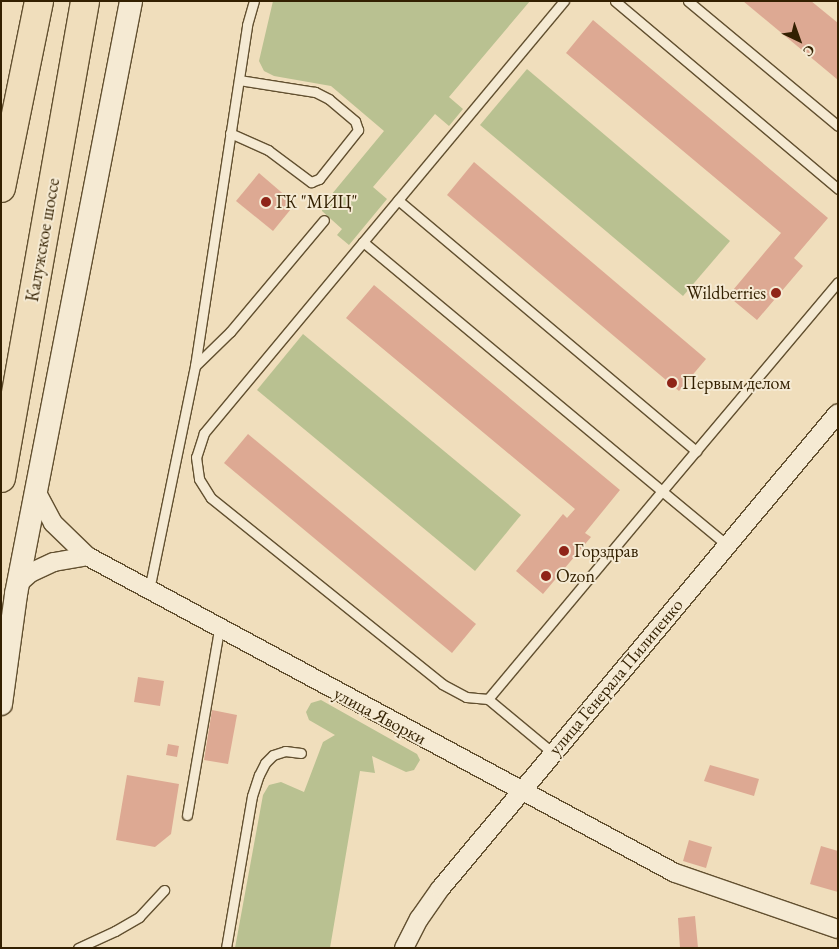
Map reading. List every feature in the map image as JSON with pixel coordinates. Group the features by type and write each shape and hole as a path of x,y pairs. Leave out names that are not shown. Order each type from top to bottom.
{"highway":[{"path":"1,188 39,1"},
{"name":"Калужское шоссе","path":"1,478 85,1"}],"street":[{"path":"124,32 126,1"},
{"path":"1,704 19,583 36,491 124,32 132,1"},
{"name":"улица Генерала Пилипенко","path":"404,948 419,919 440,889 838,413"},
{"name":"улица Яворки","path":"36,491 52,523 86,556 219,629 675,873 838,929"},
{"path":"19,583 44,566 64,559 86,556"}],"lane":[{"path":"149,590 195,366 247,25 254,1"},
{"path":"553,753 488,699 466,697 442,684 211,498 199,479 196,457 204,433 564,1"},
{"path":"615,1 838,189"},
{"path":"688,1 838,126"},
{"path":"230,133 268,150 311,182 318,179 358,130 355,121 328,99 316,92 239,80"},
{"path":"398,200 696,450"},
{"path":"195,366 230,332 324,220"},
{"path":"363,242 727,545"},
{"path":"488,699 838,282"},
{"path":"187,815 219,629"},
{"path":"226,948 252,796 259,775 264,763 273,755 285,751 301,752"},
{"path":"78,948 115,931 139,917 164,890"}],"green space":[{"path":"273,1 530,1 449,97 463,109 449,126 435,114 373,187 387,199 349,245 337,235 342,229 322,211 322,206 384,131 331,86 274,76 264,71 259,61"},
{"path":"527,69 730,241 683,296 480,125"},
{"path":"303,334 521,515 475,571 257,390"},
{"path":"321,700 417,754 420,760 414,770 406,772 372,756 375,773 360,771 330,948 235,948 263,795 269,785 281,782 304,792 323,742 335,735 309,720 306,712 311,703"}],"building":[{"path":"743,1 811,1 838,23 838,80"},
{"path":"593,20 828,218 794,258 803,266 757,320 728,296 781,233 566,53"},
{"path":"474,162 706,359 679,391 447,195"},
{"name":"ГК \"МИЦ\"","path":"259,173 295,204 273,231 236,201"},
{"path":"374,285 620,490 585,533 591,537 543,594 516,571 563,514 567,518 575,509 346,318"},
{"path":"248,434 476,624 452,653 224,463"},
{"path":"138,677 164,681 160,706 134,702"},
{"path":"212,710 237,715 228,764 204,760"},
{"path":"168,744 179,746 177,757 166,755"},
{"path":"710,765 759,779 754,796 704,781"},
{"path":"127,775 179,784 171,834 155,847 116,840"},
{"path":"689,840 712,847 706,868 683,861"},
{"path":"821,846 838,851 838,892 810,884"},
{"path":"695,916 698,948 680,948 678,918"}],"place":[{"name":"ГК \"МИЦ\"","path":"266,202"},
{"name":"Wildberries","path":"776,293"},
{"name":"Первым делом","path":"672,383"},
{"name":"Горздрав","path":"564,551"},
{"name":"Ozon","path":"546,576"}]}
